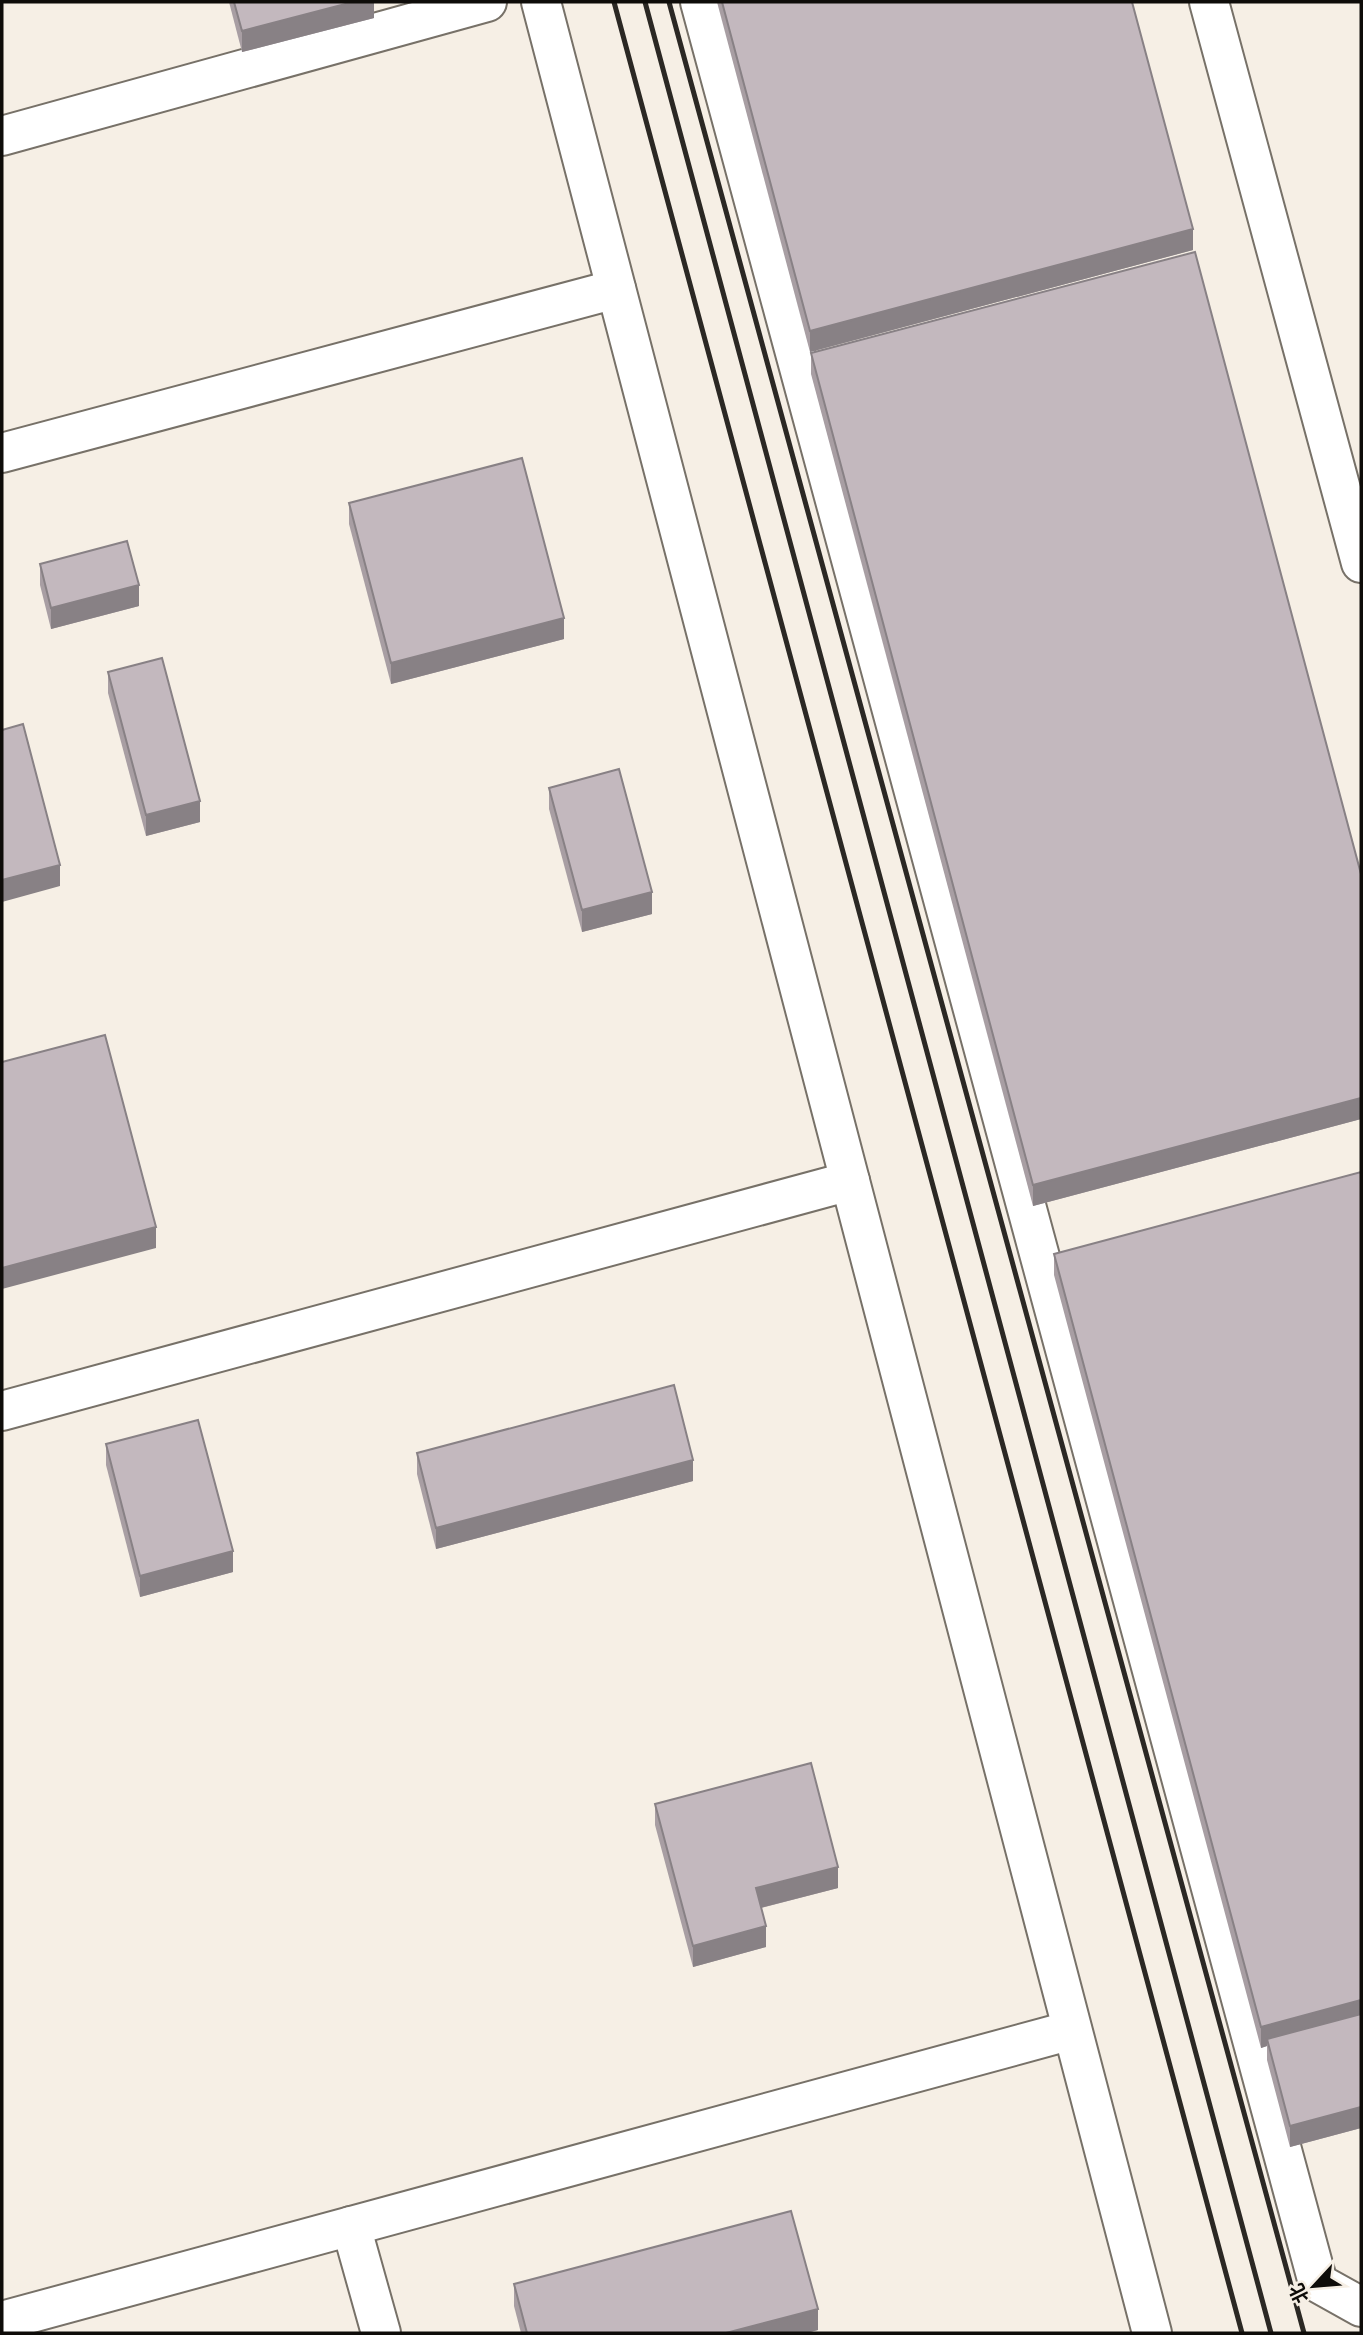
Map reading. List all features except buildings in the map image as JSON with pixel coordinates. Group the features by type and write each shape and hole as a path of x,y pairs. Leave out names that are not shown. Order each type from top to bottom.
{"street":[{"path":"2,136 486,2"},
{"path":"541,2 1152,2333"},
{"path":"700,2 1318,2283 1361,2308"},
{"path":"1209,2 1361,563"},
{"path":"2,453 616,289"},
{"path":"2,1411 850,1181"},
{"path":"2,2321 1072,2030"},
{"path":"351,2226 381,2333"}],"railway":[{"path":"614,2 1242,2333"},
{"path":"645,2 1271,2333"},
{"path":"669,2 1304,2333"}]}
